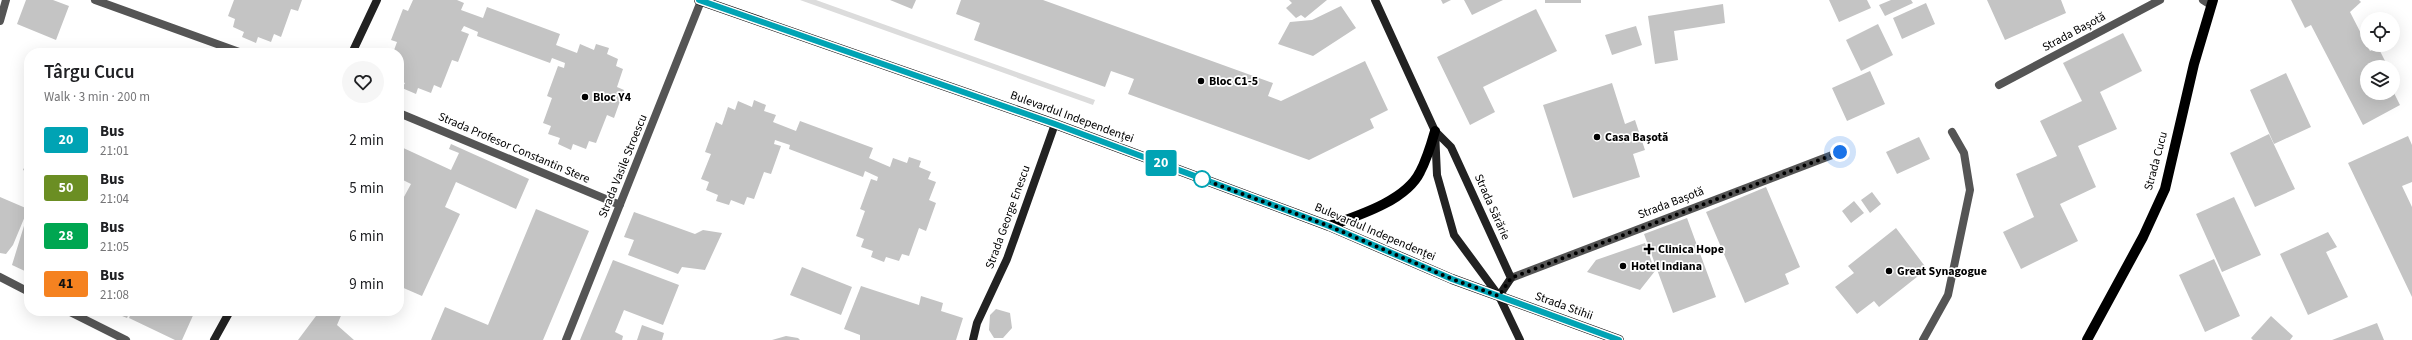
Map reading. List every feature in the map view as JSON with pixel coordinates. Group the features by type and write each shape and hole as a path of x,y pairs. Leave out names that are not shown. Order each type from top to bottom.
{"main road":[{"name":"Bulevardul Independenței","path":"700,0 1055,124 1329,226 1452,279 1499,296"},
{"name":"Strada Cucu","path":"2087,340 2143,237 2165,189 2209,2"},
{"path":"1329,226 1369,211 1397,197 1420,174 1435,131"},
{"name":"Strada Stihii","path":"1499,296 1619,340"}],"street":[{"path":"0,21 6,0"},
{"path":"95,0 228,48"},
{"path":"354,48 377,0"},
{"name":"Strada Vasile Stroescu","path":"566,340 700,0"},
{"name":"Strada Sărărie","path":"1375,0 1435,131 1437,175 1454,235 1499,296 1520,340"},
{"name":"Strada Bașotă","path":"1999,84 2160,0"},
{"name":"Strada Profesor Constantin Stere","path":"404,115 620,205"},
{"name":"Strada George Enescu","path":"972,340 977,323 1007,259 1055,124"},
{"name":"Strada Sărărie","path":"1435,131 1452,147 1511,278"},
{"path":"1923,340 1948,294 1970,190 1964,153 1952,132"},
{"name":"Strada Bașotă","path":"1511,278 1840,152"},
{"path":"0,277 24,289"},
{"path":"1499,296 1511,278"},
{"path":"78,316 126,340"},
{"path":"214,340 227,316"}],"shaded area":[{"path":"800,0 816,0 1095,100 1093,105"}],"building":[{"path":"26,0 53,0 69,6 56,40 17,24"},
{"path":"234,0 302,0 298,11 291,9 281,37 274,34 271,42 258,37 256,43 242,37 244,32 233,27 235,19 228,16"},
{"path":"413,0 457,0 464,3 461,10 483,18 487,7 560,34 556,45 577,53 580,44 594,50 596,44 609,48 607,54 618,59 616,66 623,69 617,87 624,90 614,118 607,115 596,143 589,141 586,149 573,144 571,150 558,144 560,138 548,134 551,126 543,123 552,98 547,96 558,66 564,68 565,63 552,58 550,63 477,36 478,32 464,26 461,31 469,34 458,62 452,60 441,88 434,85 431,93 418,88 416,94 404,89 404,48 395,48 397,42 391,40 403,9 408,11"},
{"path":"890,0 916,0 912,9"},
{"name":"Bloc C1-5","path":"961,0 1043,0 1273,83 1268,96 1281,101 1365,61 1388,110 1370,119 1374,128 1309,160 1128,94 1134,79 1111,71 1105,87 974,40 980,23 956,14"},
{"path":"1289,0 1327,0 1305,18 1301,15 1296,18 1286,8 1292,3"},
{"path":"1441,0 1451,0 1443,4"},
{"path":"1464,0 1503,0 1472,15"},
{"path":"1545,0 1581,0 1581,3 1545,3"},
{"path":"1829,0 1867,0 1871,8 1839,22"},
{"path":"1891,0 1911,0 1913,3 1885,16 1879,5"},
{"path":"1987,0 2061,0 2066,13 2005,40"},
{"path":"2291,0 2359,0 2361,2 2350,12 2360,32 2360,52 2380,52 2384,60 2360,60 2360,100 2398,100 2400,105 2363,125 2311,25 2305,28"},
{"path":"1926,3 1935,24 1902,39 1893,18"},
{"path":"1723,4 1725,23 1674,31 1678,60 1655,64 1648,16"},
{"path":"1341,6 1356,28 1313,56 1278,44 1290,22 1312,20"},
{"path":"1536,9 1557,51 1483,87 1495,112 1470,125 1437,57"},
{"path":"1878,24 1893,55 1861,71 1846,40"},
{"path":"1636,26 1642,45 1612,55 1605,35"},
{"path":"2123,33 2142,71 2100,92 2117,129 2078,146 2096,187 2060,204 2078,241 2021,269 2003,232 2034,217 2016,174 2057,156 2040,121 2082,101 2063,63"},
{"path":"1870,71 1885,104 1847,121 1832,88"},
{"path":"2286,73 2311,127 2274,144 2250,90"},
{"name":"Casa Bașotă","path":"1612,83 1625,124 1635,120 1645,150 1633,154 1640,177 1573,198 1543,105"},
{"path":"754,100 766,105 764,111 776,115 773,122 796,131 800,121 873,148 869,158 890,167 893,158 907,163 909,157 921,161 919,167 931,172 928,179 936,182 929,200 936,203 926,231 919,228 909,256 902,254 899,261 886,257 884,262 871,257 873,251 861,247 864,239 856,236 865,211 860,209 871,179 877,181 878,177 865,171 863,177 789,149 790,145 775,140 774,144 781,146 771,174 764,172 754,199 747,197 744,205 731,200 729,205 716,201 718,195 706,190 709,182 701,179 711,154 705,152 716,122 722,125 728,107 735,110 738,101 752,107"},
{"path":"2269,134 2295,189 2255,207 2230,153"},
{"path":"2408,136 2412,145 2412,182 2402,186 2412,207 2412,297 2348,163"},
{"path":"1919,137 1930,159 1897,174 1886,152"},
{"path":"451,144 529,179 516,209 456,182 445,207 460,214 422,296 404,288 404,197 411,184 404,180 404,148 451,170 459,153 449,149"},
{"path":"1766,187 1800,267 1785,274 1789,284 1745,303 1706,212"},
{"path":"1872,192 1881,204 1870,213 1861,200"},
{"path":"0,197 24,207 24,219 13,245 6,254 0,253"},
{"path":"2234,197 2261,255 2222,272 2196,214"},
{"path":"1854,201 1864,213 1851,223 1842,211"},
{"path":"536,209 589,231 543,340 431,340 445,307 488,325"},
{"path":"634,212 695,234 703,230 722,233 705,270 682,267 678,274 628,255 634,240 624,237"},
{"path":"1687,218 1716,297 1673,313 1644,234"},
{"path":"24,226 24,271 12,265"},
{"name":"Great Synagogue","path":"1896,228 1927,269 1879,307 1874,301 1857,314 1835,287 1854,273 1848,266"},
{"path":"2328,232 2337,247 2326,252 2348,297 2308,315 2280,254"},
{"name":"Hotel Indiana","path":"1645,243 1655,271 1640,290 1587,272 1596,260"},
{"path":"2214,259 2240,316 2205,332 2179,275"},
{"path":"613,260 679,285 663,325 624,310 615,332 623,336 622,340 580,340"},
{"path":"802,267 852,287 841,315 790,295"},
{"path":"861,286 919,305 921,296 943,303 941,311 963,318 956,340 860,340 860,335 844,329"},
{"path":"996,309 1010,313 1012,328 1003,338 994,338 989,330 990,315"},
{"path":"130,316 193,316 182,340 175,340 129,318"},
{"path":"316,316 341,316 337,325 354,340 298,340"},
{"path":"2271,316 2293,336 2290,340 2253,340 2251,338"},
{"path":"2377,323 2384,340 2332,340"},
{"path":"642,325 664,333 662,340 637,340"},
{"path":"786,336 798,338 800,340 772,340"}],"bus line":[{"name":"20","path":"699,0 1055,124 1329,226 1452,279 1619,340"}],"place":[{"name":"Bloc C1-5","path":"1201,81"},
{"name":"Bloc Y4","path":"585,97"},
{"name":"Casa Bașotă","path":"1597,137"},
{"name":"Clinica Hope","path":"1649,249"},
{"name":"Hotel Indiana","path":"1623,266"},
{"name":"Great Synagogue","path":"1889,271"}],"route":[{"path":"1202,179 1329,226 1452,279 1499,296 1511,278 1546,263 1840,152"}]}
